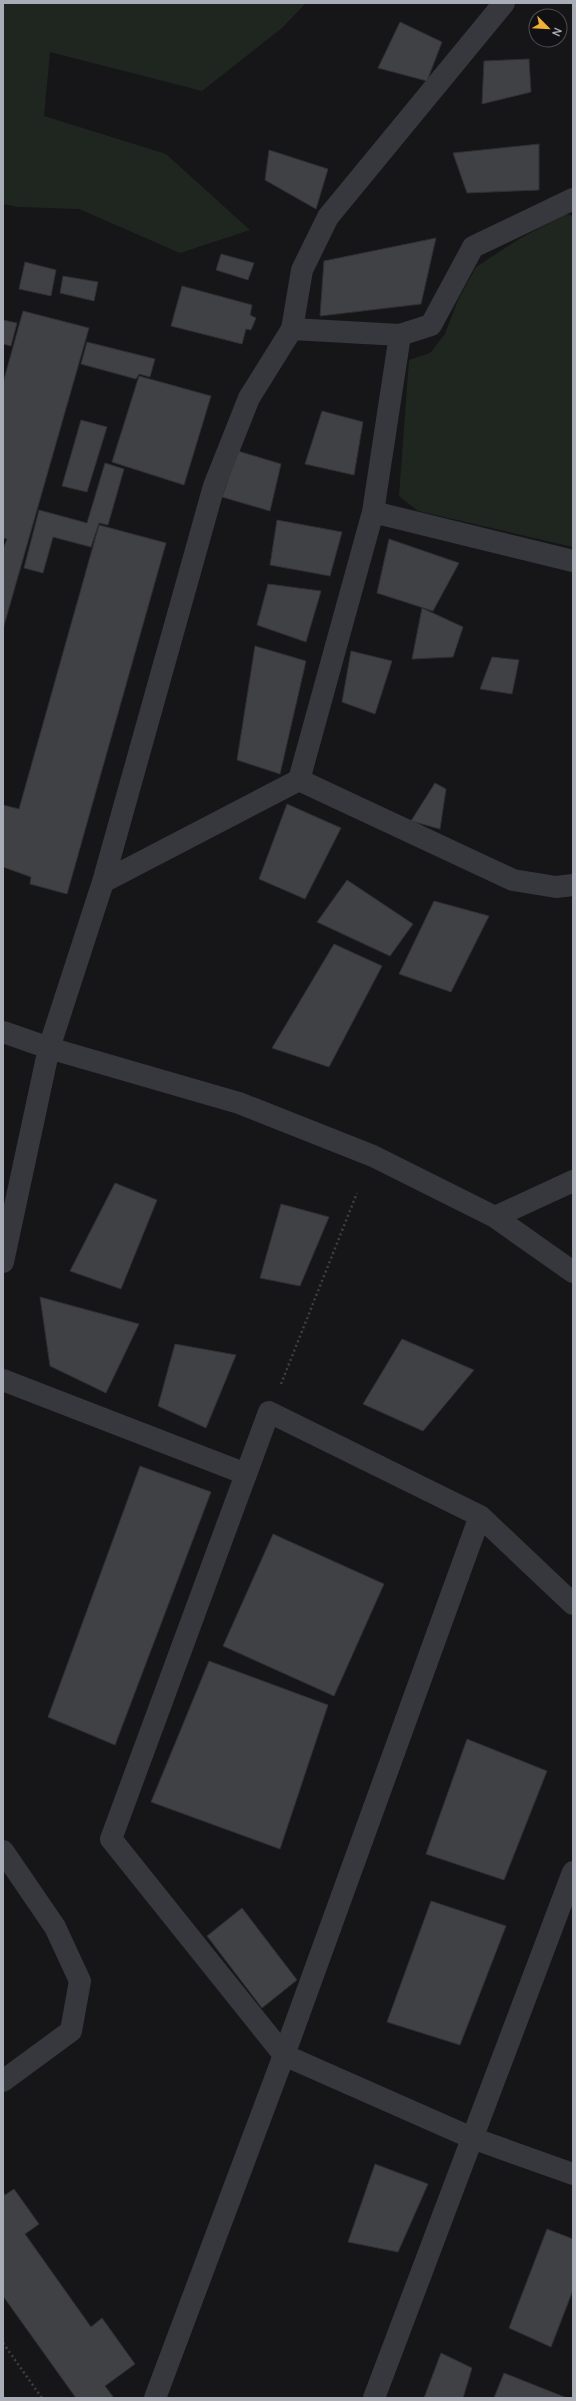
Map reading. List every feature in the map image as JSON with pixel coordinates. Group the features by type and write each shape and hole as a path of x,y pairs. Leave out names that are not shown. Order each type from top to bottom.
{"street":[{"path":"3,1262 49,1048 103,882 214,486 249,398 292,329 302,270 328,217 504,3"},
{"path":"292,329 400,335 431,325 473,247 573,199"},
{"path":"103,882 299,780 373,512 400,335"},
{"path":"373,512 573,561"},
{"path":"299,780 513,880 556,887 573,886"},
{"path":"3,1032 49,1048 239,1103 373,1156 495,1217 573,1272"},
{"path":"495,1217 573,1181"},
{"path":"3,1380 246,1474"},
{"path":"573,1604 480,1516 269,1412 111,1839 284,2054 472,2138 573,2174"},
{"path":"155,2398 284,2054 480,1516"},
{"path":"3,1851 55,1927 80,1982 71,2032 3,2081"},
{"path":"374,2398 573,1872"}],"path":[{"path":"269,1412 357,1193"},
{"path":"3,2343 42,2398"}],"shaded area":[{"path":"3,3 306,3 282,28 202,91 50,52 44,116 166,154 250,230 180,253 79,209 18,207 3,204"},
{"path":"566,214 573,216 573,547 418,511 399,496 409,360 430,353 445,334 459,298 476,267 519,239"}],"building":[{"path":"400,22 442,42 427,81 378,68"},
{"path":"529,59 531,92 482,104 484,61"},
{"path":"539,144 539,190 467,193 453,153"},
{"path":"269,150 328,169 316,209 265,180"},
{"path":"436,238 421,304 320,316 324,261"},
{"path":"221,254 254,263 248,280 216,270"},
{"path":"25,262 56,270 51,296 19,289"},
{"path":"63,276 98,282 94,301 60,293"},
{"path":"182,286 252,305 250,315 256,318 251,330 246,329 242,344 171,326"},
{"path":"23,311 89,328 3,629 3,549 7,539 3,538 3,383"},
{"path":"3,320 17,323 11,346 3,344"},
{"path":"87,342 155,359 150,377 139,374 136,379 81,364"},
{"path":"139,376 211,396 184,485 112,462"},
{"path":"322,411 363,422 354,475 305,464"},
{"path":"81,420 107,427 87,492 62,486"},
{"path":"238,451 281,464 270,511 222,497"},
{"path":"105,463 124,469 108,525 99,523 91,547 53,537 43,573 24,568 39,510 87,523"},
{"path":"277,520 342,532 330,576 270,565"},
{"path":"99,525 166,543 67,894 30,884 31,877 3,867 3,805 19,809"},
{"path":"389,539 459,563 433,611 377,593"},
{"path":"268,584 321,591 306,642 257,625"},
{"path":"422,608 463,627 453,657 412,659"},
{"path":"255,646 306,661 280,774 237,760"},
{"path":"351,651 392,661 375,714 342,702"},
{"path":"492,657 519,660 512,694 480,689"},
{"path":"435,783 446,789 440,829 411,821"},
{"path":"287,804 341,828 305,899 259,879"},
{"path":"347,880 413,924 390,956 317,922"},
{"path":"434,901 489,916 451,992 399,974"},
{"path":"334,944 382,966 329,1067 272,1048"},
{"path":"115,1183 157,1200 121,1289 70,1271"},
{"path":"281,1204 329,1217 300,1286 260,1278"},
{"path":"40,1297 139,1324 106,1393 50,1366"},
{"path":"402,1339 474,1370 423,1431 363,1404"},
{"path":"175,1344 236,1355 206,1428 158,1406"},
{"path":"140,1466 211,1492 115,1745 48,1717"},
{"path":"273,1534 384,1584 334,1696 223,1646"},
{"path":"209,1661 328,1705 280,1849 151,1802"},
{"path":"467,1739 547,1771 504,1880 426,1854"},
{"path":"431,1901 506,1926 460,2045 387,2022"},
{"path":"242,1908 297,1980 262,2008 207,1936"},
{"path":"375,2164 428,2184 398,2252 348,2242"},
{"path":"14,2189 39,2224 25,2234 91,2327 102,2318 135,2364 105,2386 114,2398 76,2398 3,2296 3,2192 5,2195"},
{"path":"547,2229 573,2239 573,2290 551,2347 509,2328"},
{"path":"441,2353 472,2368 463,2398 424,2398"},
{"path":"504,2373 567,2398 494,2398"}]}
